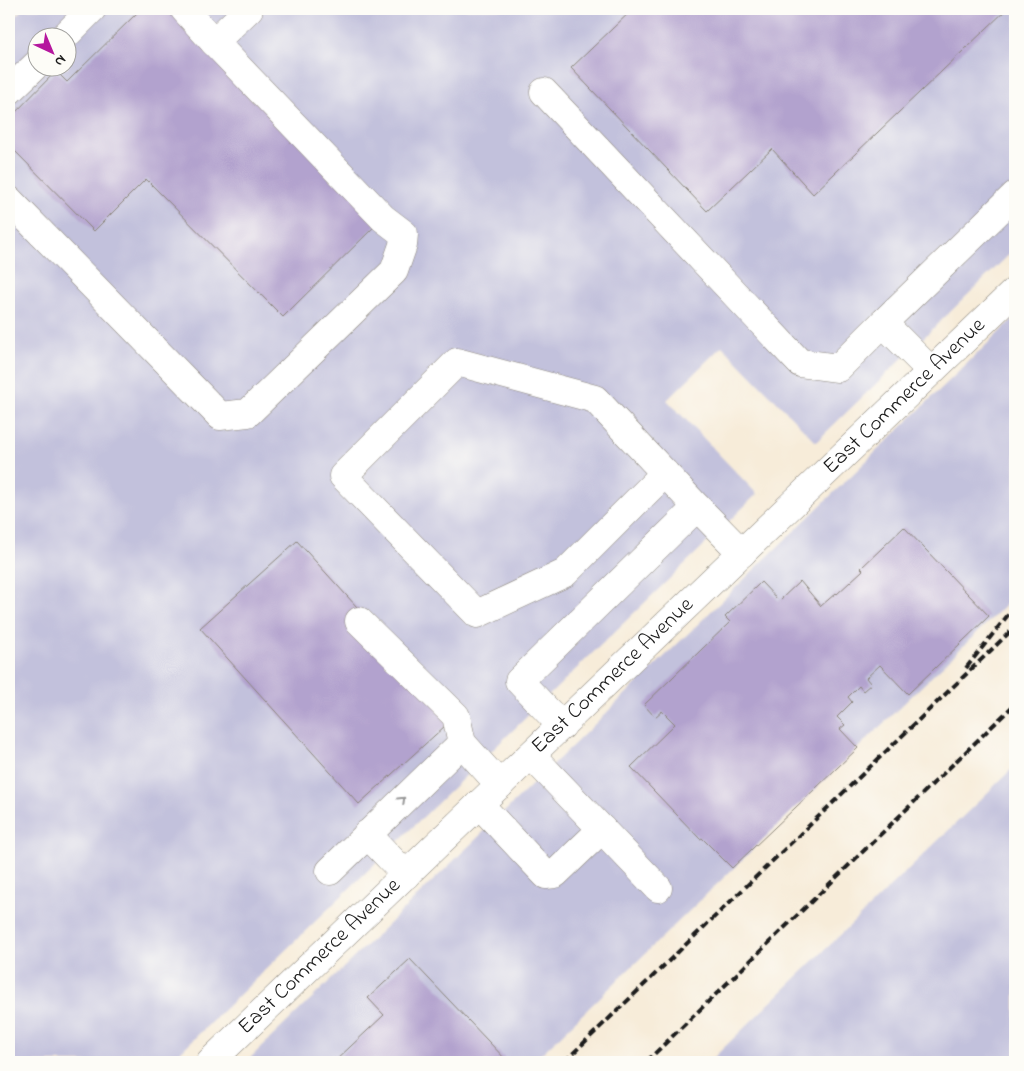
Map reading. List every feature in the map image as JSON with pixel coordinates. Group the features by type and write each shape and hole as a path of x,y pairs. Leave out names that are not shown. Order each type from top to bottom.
{"street":[{"path":"73,28 92,9"},
{"path":"9,200 220,416 248,413 394,271 403,245 404,234 383,218 184,9"},
{"path":"214,42 249,9"},
{"path":"9,91 28,73"},
{"path":"544,92 800,363 838,368 1015,195"},
{"name":"East Commerce Avenue","path":"210,1062 1015,291"},
{"path":"883,323 931,371"},
{"path":"665,473 565,573 477,614 343,476 457,362 595,399 742,553"},
{"path":"562,726 519,681 697,507"},
{"path":"359,621 456,716 462,743 500,785"},
{"path":"330,871 462,743"},
{"path":"531,755 658,888"},
{"path":"479,804 546,875 555,874 602,830"},
{"path":"367,834 406,875"}],"shaded area":[{"path":"23,9 1015,9 1015,249 816,442 722,346 667,400 757,494 170,1062 9,1062 9,23"},
{"path":"1015,317 1015,596 533,1062 246,1062"},
{"path":"1015,766 1015,1062 709,1062 829,946"}],"building":[{"path":"141,9 175,9 383,218 283,317 146,179 94,231 9,145 9,119 49,78 63,78 67,82 71,78 78,78 78,71"},
{"path":"633,9 1007,9 813,194 772,149 707,211 571,68"},
{"path":"904,527 989,616 908,694 880,665 866,678 871,684 863,691 859,686 848,697 852,702 837,717 845,725 840,729 858,748 732,868 702,838 700,839 631,767 675,724 662,711 655,717 644,705 730,622 725,617 761,582 779,601 800,581 821,606 863,570 861,568"},
{"path":"297,541 456,716 359,804 200,628"},
{"path":"410,959 508,1062 334,1062 384,1015 368,998"}],"railway":[{"path":"966,668 1015,606"},
{"path":"564,1062 1015,627"},
{"path":"646,1062 1015,704"}]}
